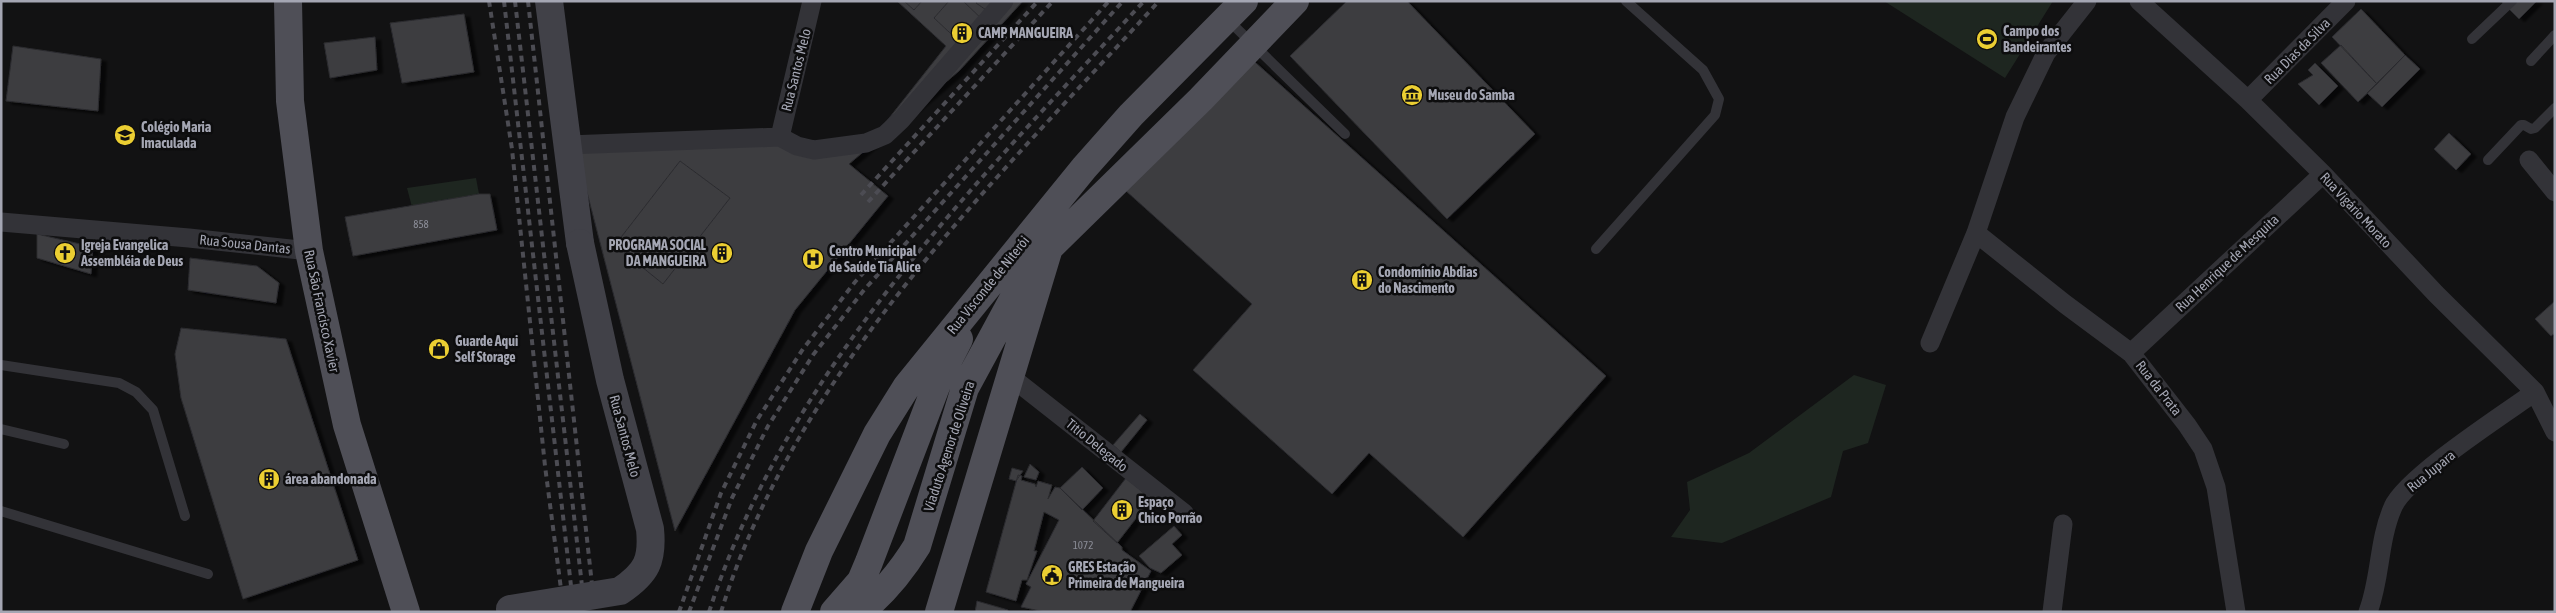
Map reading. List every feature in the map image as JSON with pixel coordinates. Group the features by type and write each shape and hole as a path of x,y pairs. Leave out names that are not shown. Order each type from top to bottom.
{"main road":[{"name":"Rua São Francisco Xavier","path":"288,1 290,101 309,251 347,425 406,612"},
{"name":"Rua Santos Melo","path":"503,610 620,591 633,582 646,567 652,551 650,529 610,380 580,243 549,1"},
{"name":"Rua Visconde de Niterói","path":"939,612 1049,248 1202,99 1296,1"},
{"name":"Rua Visconde de Niterói","path":"795,612 819,551 877,434 907,386 985,288 1107,141 1235,10"},
{"name":"Viaduto Agenor de Oliveira","path":"848,606 881,595 905,567 917,546 965,388 1017,292 1049,248"},
{"name":"Viaduto Agenor de Oliveira","path":"848,606 869,562 940,376 985,288"}],"street":[{"name":"Rua Santos Melo","path":"780,137 812,1"},
{"path":"568,145 780,137 797,146 814,150 866,143 885,135 902,120 1004,1"},
{"path":"1930,344 1976,233 2015,117 2046,53 2087,1"},
{"name":"Rua Vigário Morato","path":"2139,1 2248,100 2322,174 2436,294 2543,395 2555,432"},
{"name":"Rua Dias da Silva","path":"2248,100 2346,1"},
{"path":"2529,160 2555,192"},
{"name":"Rua Henrique de Mesquita","path":"2131,352 2322,174"},
{"name":"Rua Sousa Dantas","path":"1,222 189,238 309,251"},
{"name":"Rua da Prata","path":"1976,233 2065,304 2131,352 2203,448 2216,487 2236,612"},
{"name":"Titio Delegado","path":"1011,377 1184,512"},
{"name":"Rua Jupara","path":"2368,612 2374,597 2384,534 2393,506 2412,483 2543,395"},
{"path":"2052,612 2063,524"}],"lane":[{"path":"1596,249 1715,115 1719,99 1703,70 1626,1"},
{"path":"2472,39 2512,1"},
{"path":"1235,10 1254,44 1345,134"},
{"path":"2531,60 2555,35"},
{"path":"2488,160 2521,125 2531,129 2535,128 2555,108"},
{"path":"1,365 119,383 136,392 153,410 185,516"},
{"path":"1,429 64,444"},
{"path":"1,511 208,574"}],"shaded area":[{"name":"Campo dos Bandeirantes","path":"1884,1 2053,1 2005,78"},
{"path":"476,178 479,194 412,207 407,188"},
{"path":"1854,375 1886,385 1868,443 1843,451 1831,497 1722,543 1671,537 1690,510 1687,482 1749,453"}],"building":[{"name":"PROGRAMA SOCIAL DA MANGUEIRA","path":"897,1 1023,1 959,71 849,164 888,196 795,310 675,531 576,150 871,141 946,46"},
{"path":"904,1 922,1 914,10"},
{"name":"CAMP MANGUEIRA","path":"949,1 963,1 985,22 963,45 934,18"},
{"name":"CAMP MANGUEIRA","path":"978,1 997,1 989,12 976,3"},
{"name":"Museu do Samba","path":"1347,1 1407,1 1535,134 1447,219 1290,56"},
{"path":"2501,1 2537,1 2519,19"},
{"path":"2361,9 2405,55 2377,84 2332,37"},
{"path":"464,14 474,72 402,83 390,23"},
{"path":"375,37 377,70 330,78 324,43"},
{"path":"2341,45 2377,84 2358,102 2321,63"},
{"path":"13,46 101,59 98,111 6,101"},
{"name":"Condomínio Abdias do Nascimento","path":"1237,46 1606,376 1463,537 1369,453 1332,494 1193,370 1252,304 1116,182"},
{"path":"2405,55 2420,69 2382,107 2367,93"},
{"path":"2315,63 2338,86 2319,105 2298,84 2313,75 2308,70"},
{"path":"2449,133 2471,154 2456,170 2434,149"},
{"path":"680,161 730,198 663,284 615,245"},
{"path":"479,194 490,194 497,230 353,256 345,217"},
{"name":"Igreja Evangelica Assembléia de Deus","path":"37,234 93,247 91,274 37,258"},
{"path":"190,258 257,266 279,283 276,303 188,290"},
{"path":"2555,301 2555,333 2551,336 2535,319"},
{"name":"área abandonada","path":"181,328 286,339 358,560 243,599 181,398 175,354"},
{"path":"1140,414 1147,420 1121,452 1113,445"},
{"path":"1030,464 1039,472 1036,480 1024,477"},
{"path":"1082,467 1103,488 1082,510 1060,488"},
{"path":"1012,468 1023,471 1016,481 1009,479"},
{"path":"1018,475 1022,476 1021,480 1035,484 1036,487 1038,481 1052,485 1048,499 1055,487 1060,488 1122,547 1122,550 1151,571 1130,612 1045,612 1021,607 1031,587 1026,584 1059,520 1044,512 1034,551 1037,551 1027,580 1022,580 1016,601 986,592"},
{"name":"Espaço Chico Porrão","path":"1126,478 1151,499 1117,543 1093,521"},
{"path":"1174,526 1182,535 1172,544 1182,555 1161,573 1150,568 1139,556"},
{"path":"977,601 1008,610 1007,612 975,612"}],"railway":[{"path":"489,1 512,149 545,466 564,612"},
{"path":"504,1 574,612"},
{"path":"515,1 585,612"},
{"path":"528,1 595,612"},
{"path":"861,195 1038,1"},
{"path":"868,202 1053,1"},
{"path":"679,612 721,493 757,420 803,349 855,282 1109,1"},
{"path":"689,612 732,498 768,426 813,355 864,290 1123,1"},
{"path":"709,612 743,523 787,439 837,360 893,284 953,211 1144,1"},
{"path":"721,612 755,524 798,440 849,361 906,284 967,211 1159,1"}],"place":[{"name":"CAMP MANGUEIRA","path":"962,33"},
{"name":"Campo dos Bandeirantes","path":"1987,39"},
{"name":"Museu do Samba","path":"1412,95"},
{"name":"Colégio Maria Imaculada","path":"125,135"},
{"name":"Igreja Evangelica Assembléia de Deus","path":"65,253"},
{"name":"PROGRAMA SOCIAL DA MANGUEIRA","path":"722,253"},
{"name":"Centro Municipal de Saúde Tia Alice","path":"813,259"},
{"name":"Condomínio Abdias do Nascimento","path":"1362,280"},
{"name":"Guarde Aqui Self Storage","path":"439,349"},
{"name":"área abandonada","path":"269,479"},
{"name":"Espaço Chico Porrão","path":"1122,510"},
{"name":"GRES Estação Primeira de Mangueira","path":"1052,575"}]}
